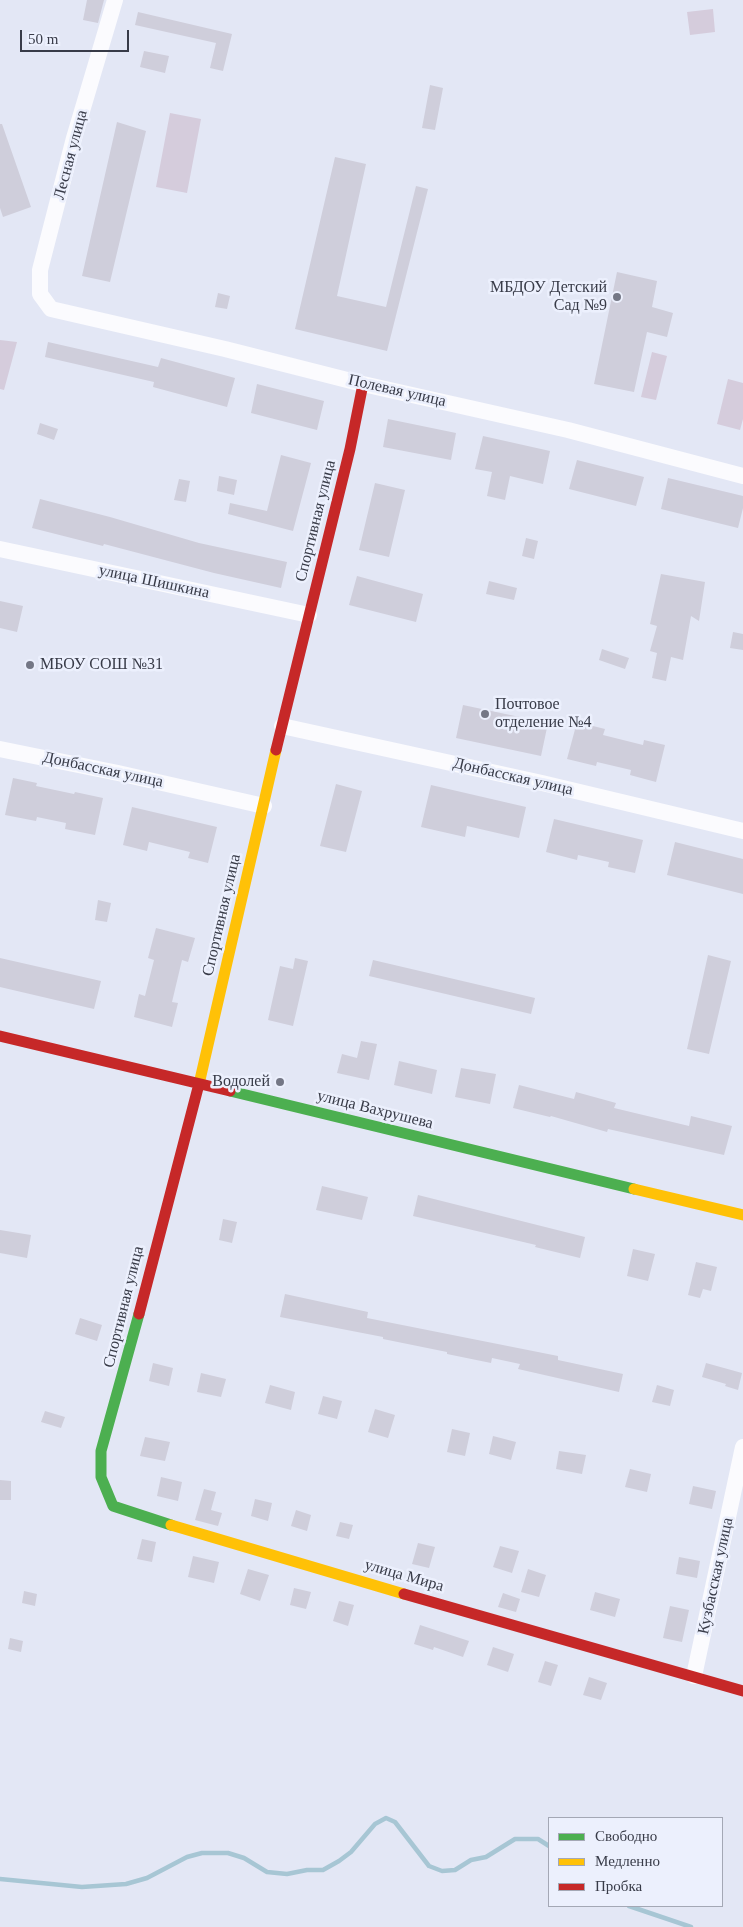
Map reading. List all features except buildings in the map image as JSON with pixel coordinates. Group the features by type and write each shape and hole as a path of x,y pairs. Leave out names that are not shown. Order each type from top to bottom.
{"street":[{"name":"Лесная улица","path":"50,309 40,294 40,270 74,138 115,0"},
{"name":"Полевая улица","path":"50,309 225,349 364,384 568,430 743,476"},
{"name":"Спортивная улица","path":"101,1450 123,1376 199,1084 364,384"},
{"name":"улица Шишкина","path":"0,549 309,615"},
{"name":"Донбасская улица","path":"282,726 542,783 743,831"},
{"name":"Донбасская улица","path":"0,749 264,806"},
{"name":"улица Вахрушева","path":"0,1036 743,1215"},
{"name":"Кузбасская улица","path":"694,1676 743,1448"},
{"name":"улица Мира","path":"101,1450 101,1477 113,1506 193,1533 743,1691"}],"shaded area":[{"path":"713,9 715,32 690,35 687,12"},
{"path":"170,113 201,119 187,193 156,187"},
{"path":"0,340 17,342 4,390 0,389"},
{"path":"652,352 667,356 656,400 641,397"},
{"path":"728,379 743,383 743,419 740,430 717,424"}],"waterway":[{"path":"0,1879 82,1887 126,1884 147,1878 187,1857 202,1853 228,1853 244,1858 267,1872 287,1874 307,1870 323,1870 351,1852 375,1824 386,1818 395,1822 429,1866 442,1871 455,1870 471,1860 486,1857 515,1839 538,1839 548,1845"},
{"path":"632,1907 691,1927"}],"traffic: fast":[{"path":"230,1091 634,1189"},
{"path":"139,1314 101,1451 101,1477 113,1506 171,1525"}],"traffic: slow":[{"path":"199,1084 276,750"},
{"path":"634,1189 743,1215"},
{"path":"171,1525 404,1594"}],"traffic: jam":[{"path":"276,750 350,449 363,384"},
{"path":"0,1036 230,1091"},
{"path":"139,1314 199,1084"},
{"path":"404,1594 743,1691"}],"place":[{"name":"МБДОУ Детский Сад №9","path":"617,297"},
{"name":"МБОУ СОШ №31","path":"30,665"},
{"name":"Почтовое отделение №4","path":"485,714"},
{"name":"Водолей","path":"280,1082"}]}
